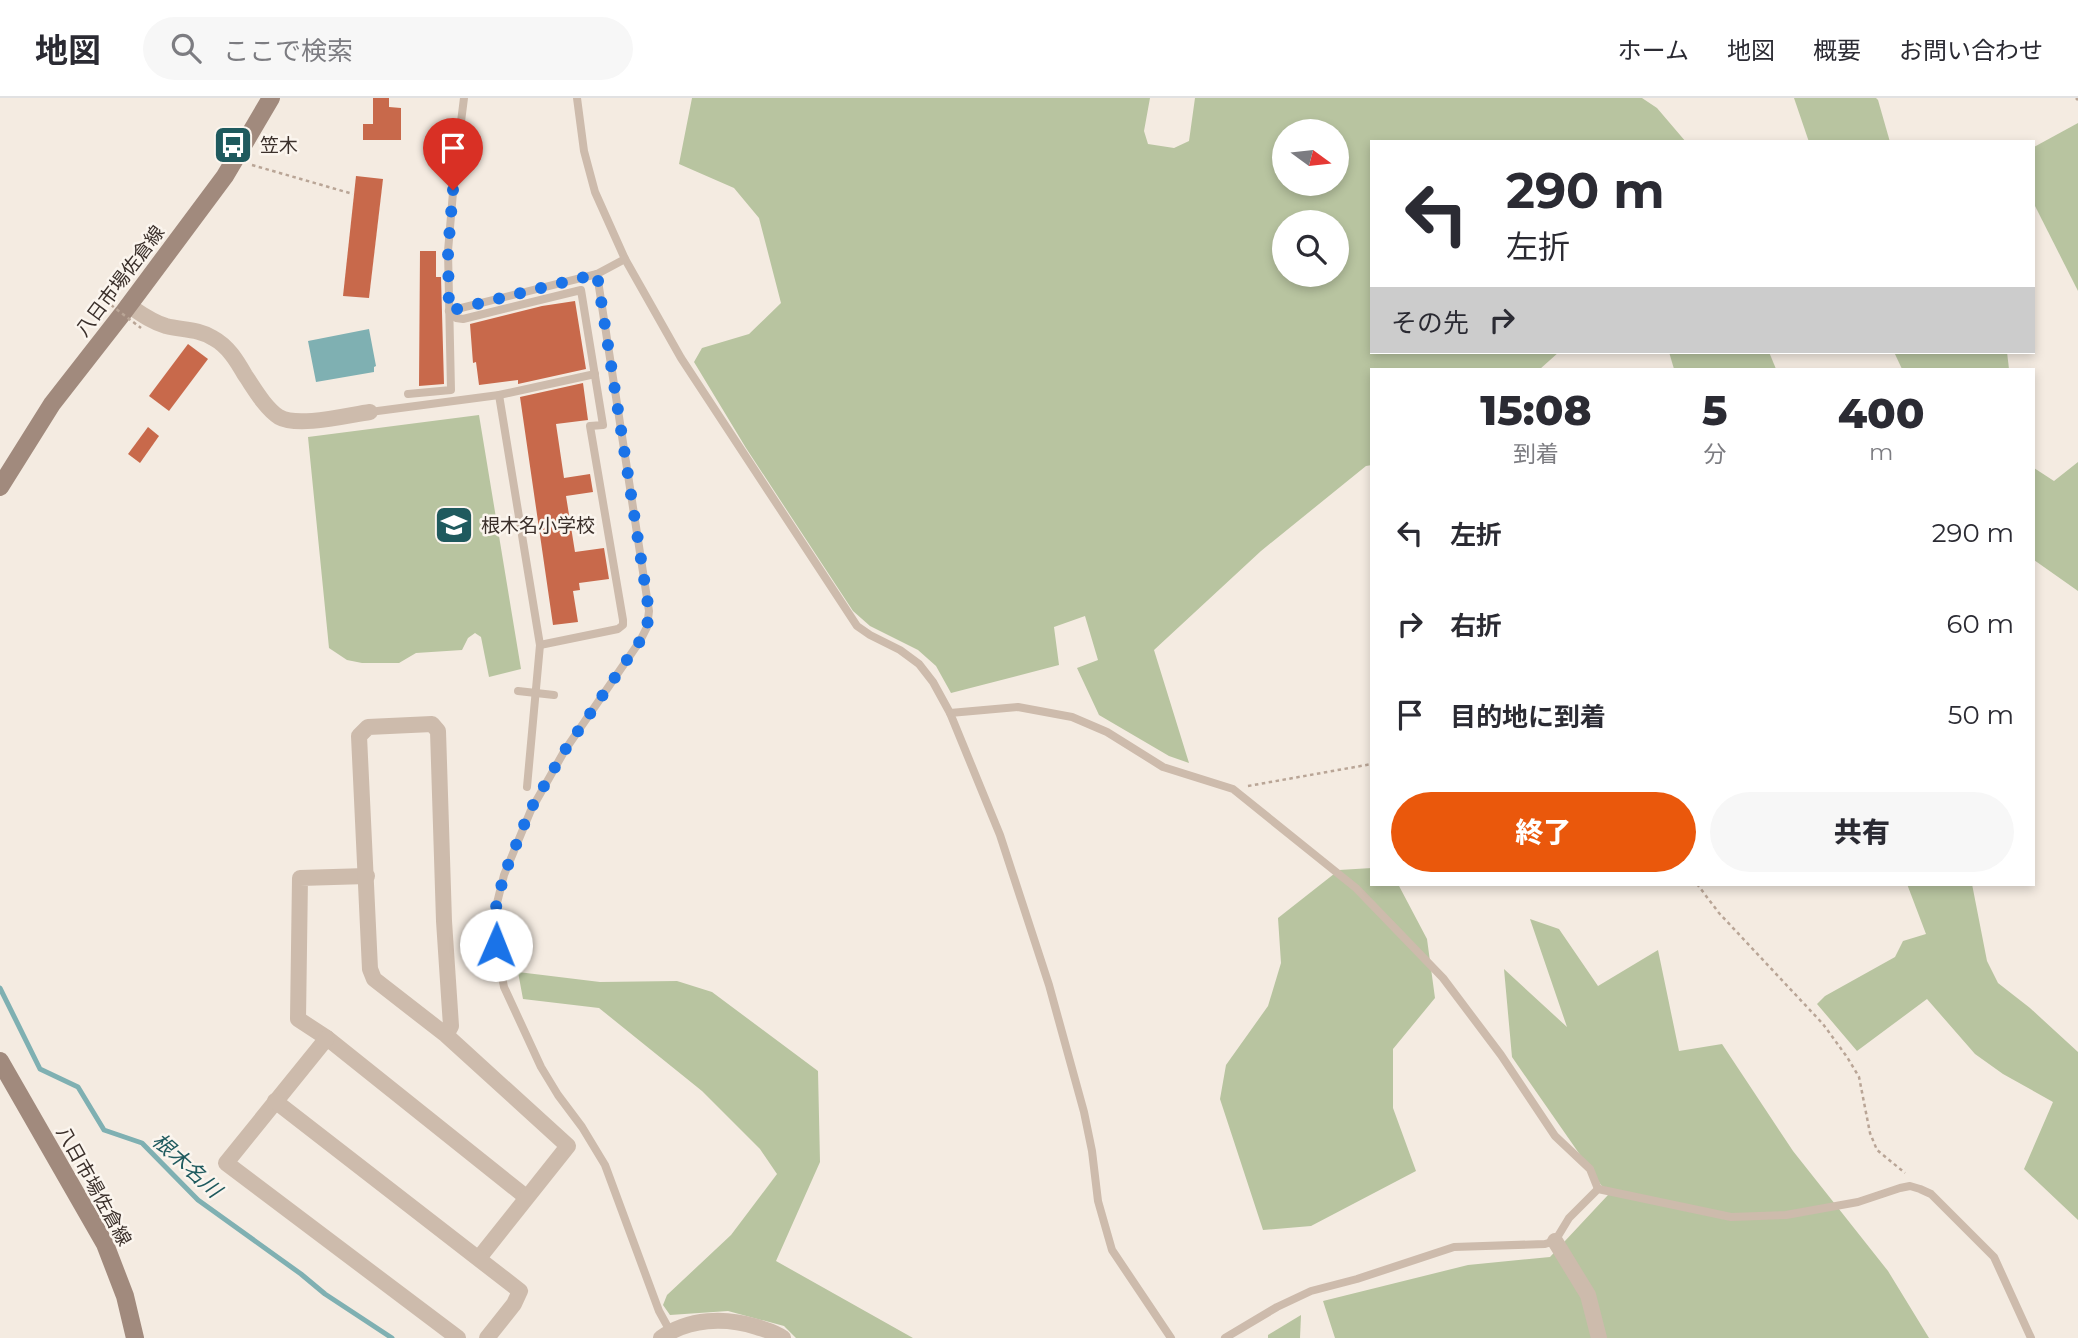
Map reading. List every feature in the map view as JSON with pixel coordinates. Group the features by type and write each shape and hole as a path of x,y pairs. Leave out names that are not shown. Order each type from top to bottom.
{"main road":[{"name":"八日市場佐倉線","path":"0,487 27,440 121,308 225,176 271,98"},
{"name":"八日市場佐倉線","path":"0,1061 104,1244 125,1296 135,1338"}],"street":[{"path":"121,308 165,326 198,331 214,338 234,356 269,407 278,416 289,421 370,412"},
{"path":"446,1035 451,1026 444,921 438,731 432,724 368,727 359,736 370,970 374,979 446,1035 568,1146 479,1258"},
{"path":"366,876 300,878 298,1019 327,1038 526,1197"},
{"path":"327,1038 226,1163 458,1338"},
{"path":"275,1101 520,1291 487,1338"},
{"path":"1555,1241 1588,1295 1599,1338"},
{"path":"665,1335 712,1319 739,1321 777,1333 783,1338"}],"lane":[{"path":"408,394 451,390 448,251 464,98"},
{"path":"577,98 584,151 595,191 625,259 681,358 857,626 919,664 933,682 950,713 1000,835 1049,985 1084,1112 1098,1201 1112,1251 1171,1338"},
{"path":"449,311 597,274 625,259"},
{"path":"597,274 649,611 647,627 565,750 530,810 504,875 496,907 496,945 504,987 541,1067 605,1165 659,1311 665,1335"},
{"path":"449,311 456,318 463,319 582,290 603,425 590,426 622,625 618,629 540,645"},
{"path":"370,412 499,395 595,374"},
{"path":"499,395 540,645 527,787"},
{"path":"518,691 554,695"},
{"path":"950,713 1018,707 1072,718 1107,733 1163,767 1233,789 1356,888 1443,978 1501,1055 1555,1136 1590,1169 1598,1189"},
{"path":"1598,1189 1731,1217 1786,1215 1858,1202 1910,1186 1931,1194 1994,1257 2031,1338"},
{"path":"1225,1338 1277,1307 1311,1291 1454,1247 1545,1244 1555,1241 1569,1218 1598,1189"}],"path":[{"path":"249,164 353,194"},
{"path":"121,308 141,328"},
{"path":"1233,789 1370,764"},
{"path":"1699,886 1719,913 1824,1024 1859,1077 1870,1133 1877,1150 1905,1174 1910,1186"}],"green space":[{"path":"692,98 1150,98 1144,131 1148,144 1174,148 1189,141 1195,98 1642,98 1657,108 1684,140 1370,140 1370,354 1557,354 1541,368 1370,368 1370,465 1261,551 1154,650 1189,763 1169,756 1099,715 1077,668 1098,660 1085,616 1054,627 1059,665 951,693 936,666 918,650 870,626 853,611 746,448 694,362 702,348 749,334 781,303 759,218 734,188 679,164"},
{"path":"1794,98 1876,98 1889,140 1808,140"},
{"path":"2078,123 2078,291 2035,206 2035,146"},
{"path":"1670,354 1770,354 1776,368 1674,368"},
{"path":"1895,354 2007,354 2009,368 1902,368"},
{"path":"479,415 521,669 489,677 481,637 475,633 468,638 462,650 416,653 399,663 362,663 347,660 329,648 308,437"},
{"path":"2078,462 2078,591 2035,561 2035,469 2054,481"},
{"path":"1370,868 1370,886 1399,886 1427,939 1435,998 1393,1049 1393,1108 1416,1171 1311,1226 1263,1230 1220,1099 1226,1065 1268,1006 1281,963 1278,918 1339,870"},
{"path":"1908,886 1972,886 1987,961 1998,983 2078,1052 2078,1220 2024,1169 2053,1102 2003,1074 1975,1054 1927,999 1857,1051 1817,1004 1825,996 1895,957 1903,941 1926,934"},
{"path":"1530,919 1559,929 1598,986 1658,950 1679,1051 1722,1044 1793,1151 1888,1271 1929,1338 1335,1338 1323,1301 1468,1265 1550,1257 1608,1195 1512,1057 1504,969 1567,1027"},
{"path":"518,972 600,982 677,981 712,992 818,1071 820,1162 776,1261 913,1338 796,1338 784,1326 728,1311 670,1315 663,1305 667,1295 731,1235 777,1174 760,1149 702,1091 599,1008 523,999"},
{"path":"1301,1315 1300,1338 1268,1338 1268,1335"}],"water":[{"path":"369,329 376,366 374,372 316,382 308,341"}],"building":[{"path":"373,98 389,98 389,107 401,108 401,140 363,140 363,124 373,124"},
{"path":"356,176 383,179 369,298 343,296"},
{"path":"420,251 436,251 436,277 441,277 444,384 419,386"},
{"path":"575,301 586,369 518,384 518,380 479,385 476,362 473,363 470,324 542,306"},
{"path":"188,344 208,359 169,411 149,396"},
{"path":"583,383 588,420 556,424 564,478 590,474 593,492 566,496 575,552 604,548 609,579 579,583 580,590 573,591 578,622 553,625 520,397"},
{"path":"148,427 159,436 140,463 128,454"}],"waterway":[{"name":"根木名川","path":"0,988 40,1069 78,1087 104,1130 142,1143 198,1200 325,1294 392,1338"}],"place":[{"name":"笠木","path":"233,145"},
{"name":"根木名小学校","path":"454,525"}],"route":[{"path":"453,190 448,251 449,311 459,311 597,274 649,611 647,627 640,641 565,750 530,810 504,875 496,907 496,945"}]}
